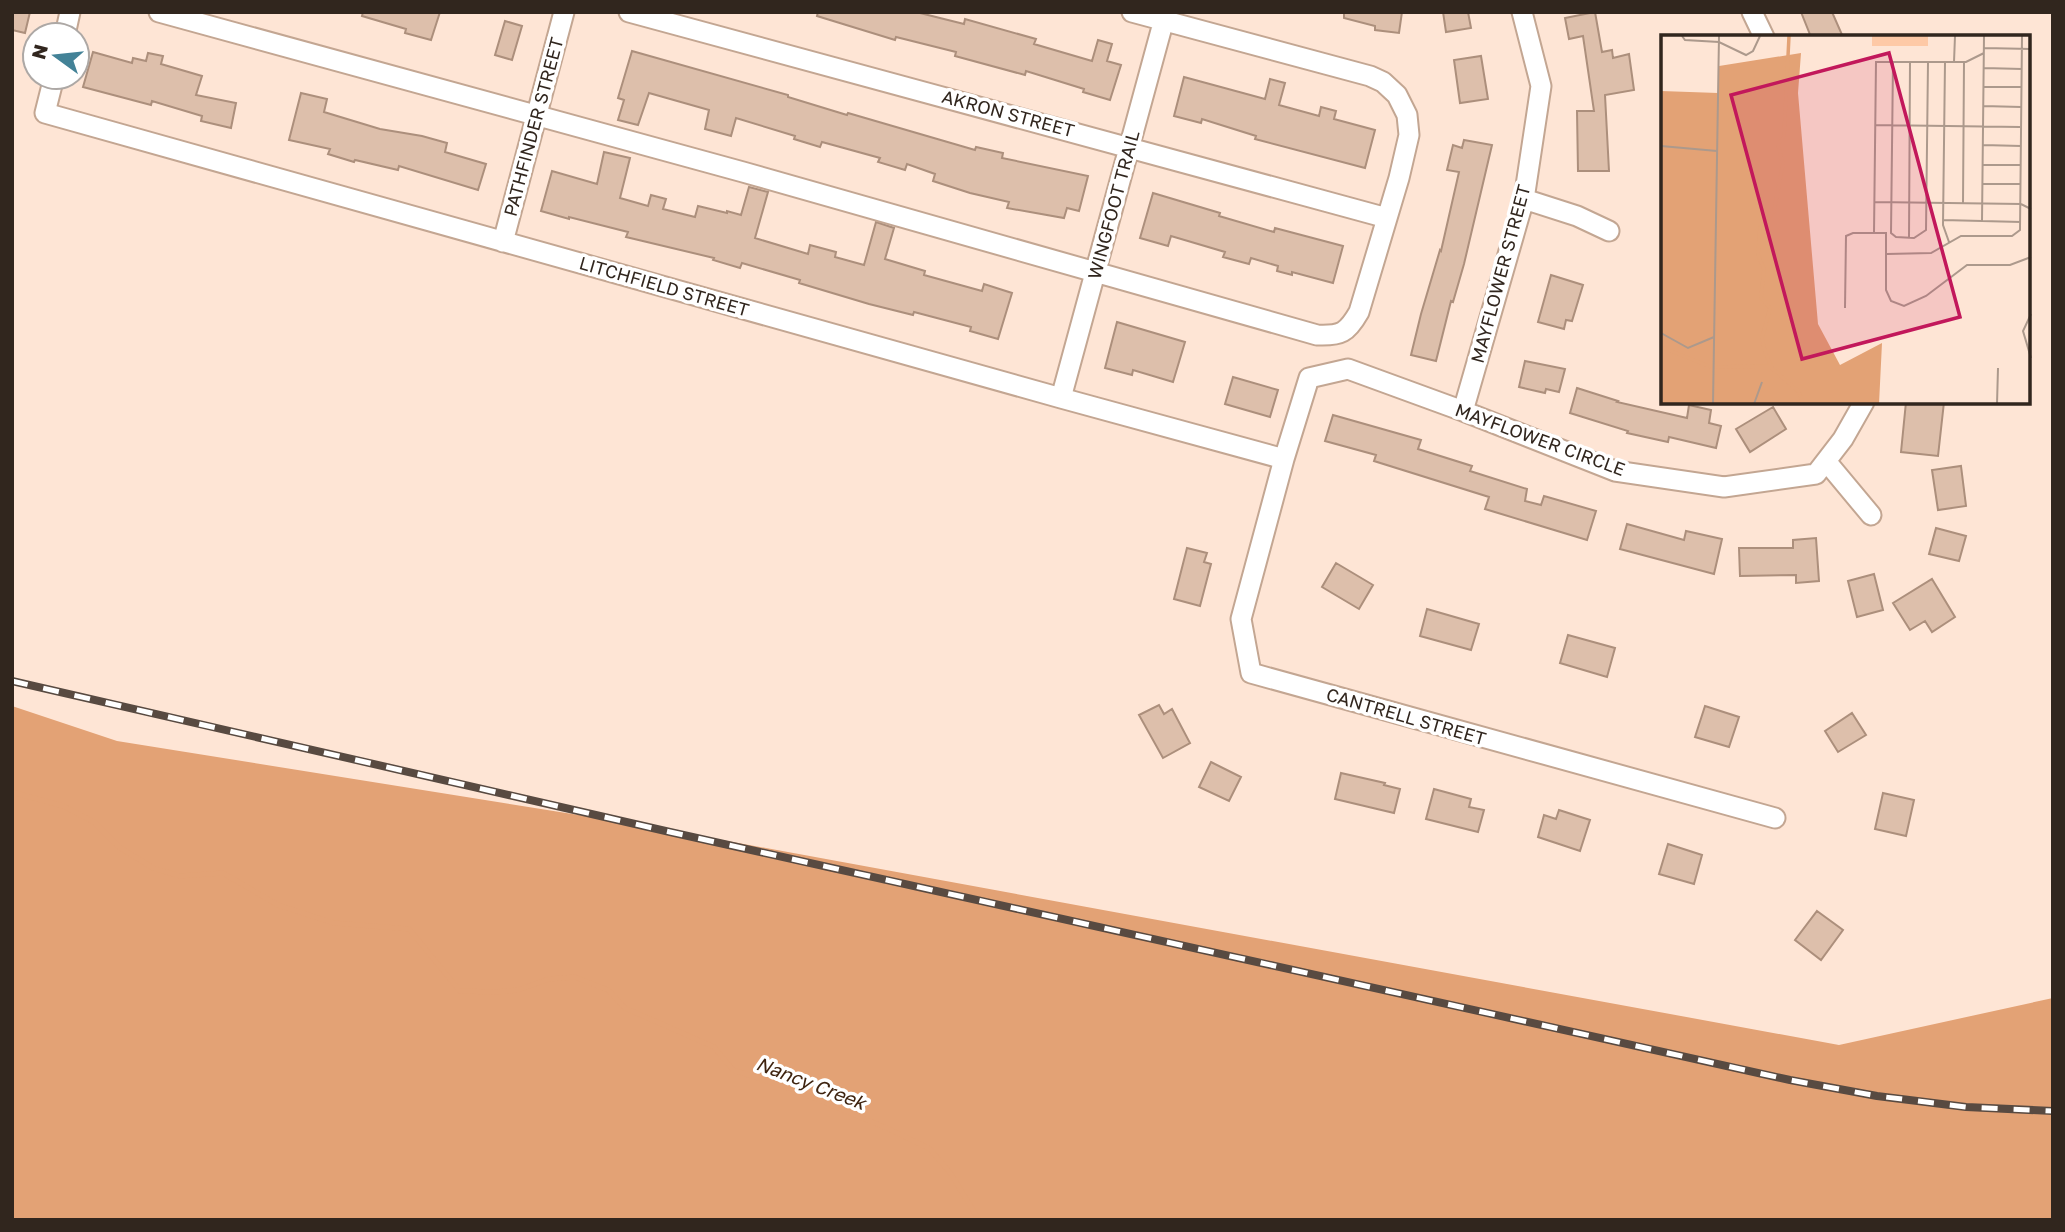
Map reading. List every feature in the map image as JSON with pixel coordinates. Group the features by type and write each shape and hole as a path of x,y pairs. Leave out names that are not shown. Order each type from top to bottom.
{"street":[{"path":"159,12 1317,335 1333,336 1349,329 1359,312 1409,135 1407,115 1397,95 1383,82 1370,76 1165,17 1132,12"},
{"name":"PATHFINDER STREET","path":"503,242 564,12"},
{"name":"AKRON STREET","path":"629,12 1387,218"},
{"name":"MAYFLOWER STREET","path":"1463,411 1524,199 1541,86 1522,12"},
{"path":"1752,12 1763,35"},
{"name":"WINGFOOT TRAIL","path":"1061,398 1165,17"},
{"name":"LITCHFIELD STREET","path":"50,91 45,113 1284,458"},
{"path":"1524,199 1577,216 1609,231"},
{"name":"MAYFLOWER CIRCLE","path":"1284,458 1309,378 1348,369 1615,471 1724,488 1816,474 1843,439 1863,404"},
{"name":"CANTRELL STREET","path":"1284,458 1241,619 1251,673 1774,818"},
{"path":"1826,461 1871,515"}],"shaded area":[{"path":"12,706 117,741 635,824 1839,1045 2053,998 2053,1220 12,1220"}],"building":[{"path":"12,12 30,12 28,21 21,21 21,32 12,30"},
{"path":"363,12 440,12 431,40 405,33 406,29 362,16"},
{"path":"818,12 916,12 964,24 965,19 1036,39 1034,44 1092,61 1098,40 1112,44 1107,61 1121,65 1110,100 1026,71 1025,75 955,56 956,52 896,37 895,40 817,16"},
{"path":"1344,12 1402,12 1399,33 1375,30 1375,26 1344,18"},
{"path":"1443,12 1468,12 1471,28 1446,32"},
{"path":"1595,12 1602,52 1612,50 1613,58 1629,54 1634,90 1605,95 1609,171 1578,171 1577,111 1594,111 1583,36 1569,39 1565,18"},
{"path":"1801,12 1832,12 1842,35 1810,35"},
{"path":"505,21 522,26 512,60 495,55"},
{"path":"632,51 788,95 847,115 848,113 975,150 976,147 1003,153 1002,158 1088,176 1079,211 1067,208 1064,218 1007,208 1009,202 933,181 935,174 907,164 905,170 878,162 880,158 822,142 820,147 794,139 795,136 736,118 731,136 705,129 709,110 649,93 638,125 618,120 624,100 618,98"},
{"path":"93,52 132,63 133,58 146,61 148,53 163,56 161,64 202,76 196,95 236,103 231,128 201,121 202,116 152,101 151,105 91,89"},
{"path":"1481,56 1488,99 1460,103 1454,60"},
{"path":"1184,77 1265,99 1270,79 1285,83 1279,105 1319,116 1321,107 1336,111 1334,119 1375,130 1365,168 1255,139 1256,136 1202,119 1201,123 1174,116"},
{"path":"301,93 327,99 324,112 380,129 447,143 445,152 486,164 478,190 399,166 398,170 355,160 354,162 328,154 330,149 289,140"},
{"path":"1464,140 1492,145 1464,264 1453,302 1451,301 1436,361 1411,355 1441,251 1459,172 1447,170 1453,145 1462,148"},
{"path":"604,152 630,158 620,198 648,206 651,195 666,199 663,209 695,217 698,206 741,215 749,187 768,192 755,238 808,254 810,245 836,252 835,257 864,265 876,222 894,228 885,259 925,271 924,275 982,291 984,284 1012,293 998,339 970,331 971,327 869,304 742,263 740,268 713,260 714,258 626,237 628,232 541,211 552,171 597,184"},
{"path":"1153,193 1274,232 1275,228 1343,246 1333,283 1292,272 1292,275 1277,271 1278,266 1251,258 1249,264 1223,257 1225,252 1171,236 1168,246 1140,238"},
{"path":"1551,275 1583,285 1572,321 1566,320 1564,329 1538,322"},
{"path":"1117,322 1185,342 1173,382 1133,370 1132,375 1105,368"},
{"path":"1525,361 1565,369 1559,392 1546,389 1545,393 1519,387"},
{"path":"1233,377 1278,390 1270,417 1225,404"},
{"path":"1577,388 1617,402 1687,418 1689,405 1711,410 1709,423 1721,426 1716,448 1669,437 1668,442 1627,433 1628,431 1570,413"},
{"path":"1906,404 1944,404 1938,456 1901,452"},
{"path":"1773,407 1786,429 1750,452 1736,429"},
{"path":"1333,415 1421,440 1418,449 1472,466 1470,471 1527,489 1525,501 1541,505 1544,496 1596,511 1587,540 1485,509 1489,497 1374,461 1376,455 1325,441"},
{"path":"1961,466 1966,506 1938,510 1932,470"},
{"path":"1627,524 1684,540 1686,531 1722,539 1714,574 1620,549"},
{"path":"1936,528 1966,536 1959,561 1929,554"},
{"path":"1816,538 1819,581 1796,583 1796,575 1740,576 1739,548 1793,548 1793,540"},
{"path":"1187,548 1207,553 1204,562 1211,564 1200,606 1174,599"},
{"path":"1336,563 1373,585 1359,609 1322,587"},
{"path":"1874,574 1883,610 1857,617 1848,581"},
{"path":"1932,579 1955,617 1932,632 1925,621 1910,630 1893,603"},
{"path":"1427,609 1479,624 1471,650 1420,636"},
{"path":"1568,635 1615,648 1607,677 1560,663"},
{"path":"1159,705 1164,714 1172,709 1190,743 1163,758 1139,715"},
{"path":"1705,706 1739,717 1729,747 1695,737"},
{"path":"1852,713 1866,735 1838,752 1825,731"},
{"path":"1211,762 1241,777 1229,801 1199,787"},
{"path":"1341,773 1400,789 1394,813 1335,799"},
{"path":"1434,789 1471,799 1469,807 1484,810 1478,832 1426,819"},
{"path":"1883,793 1914,800 1906,836 1875,829"},
{"path":"1559,810 1590,820 1580,851 1538,837 1544,815 1556,819"},
{"path":"1668,844 1702,855 1694,884 1659,874"},
{"path":"1817,911 1843,930 1821,960 1795,940"}],"waterway":[{"name":"Nancy Creek","path":"12,792 63,806 94,822 119,847 153,868 180,876 223,873 278,905 334,923 409,929 460,991 518,990 549,979 575,977 608,990 625,1008 714,1047 733,1070 792,1089 930,1149 951,1174 979,1220"}],"railway":[{"path":"12,681 670,832 1790,1080 1877,1096 1966,1107 2053,1111"}]}
